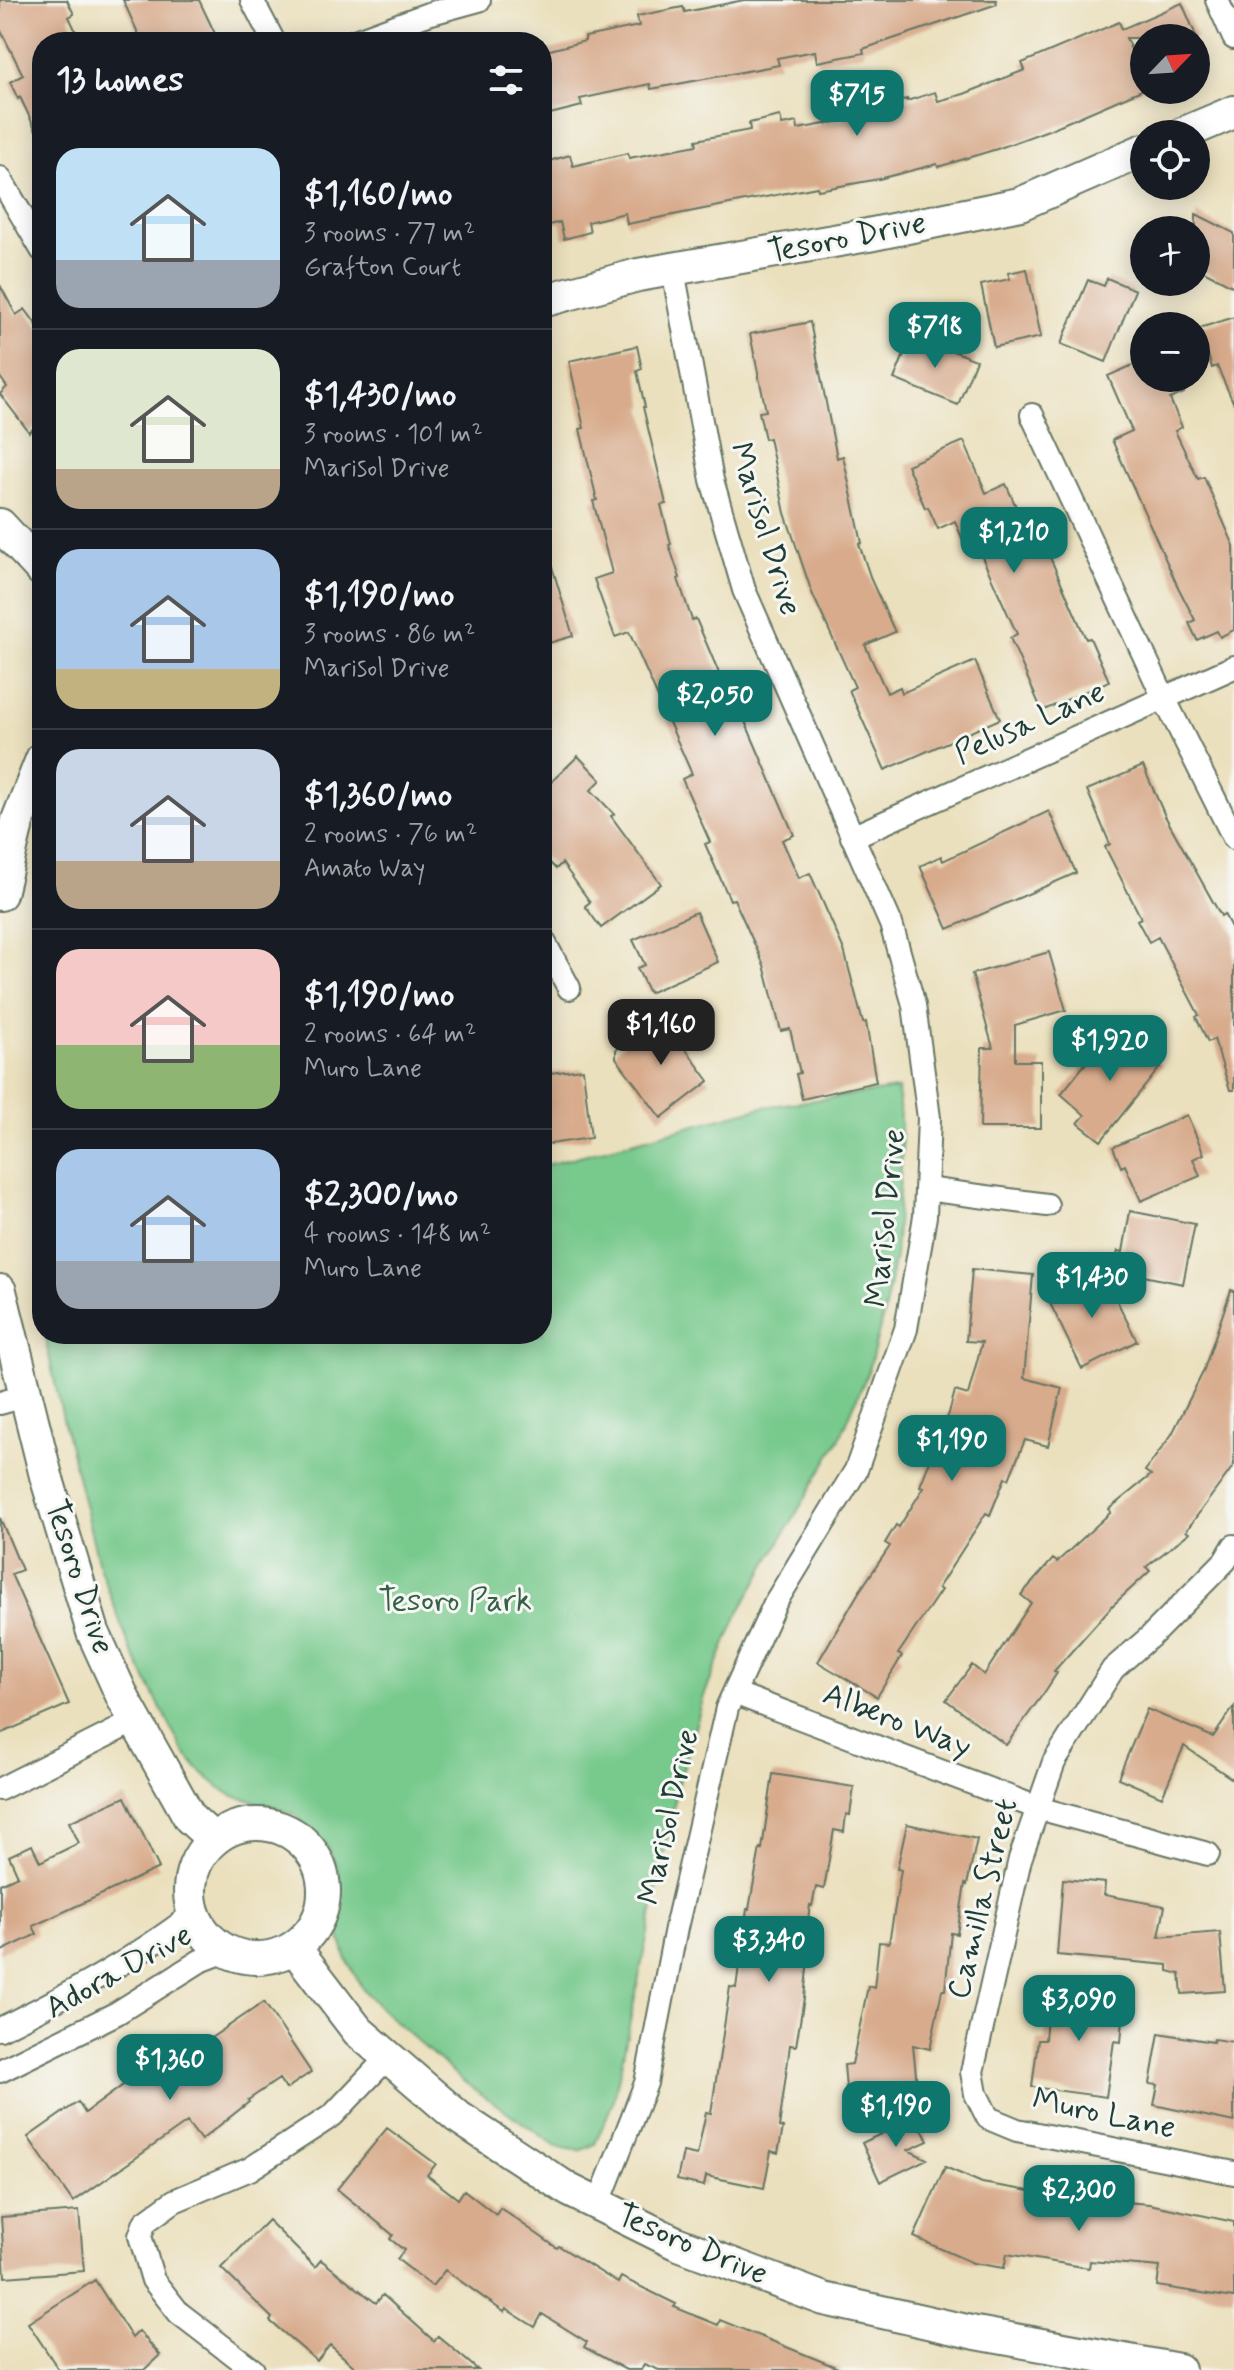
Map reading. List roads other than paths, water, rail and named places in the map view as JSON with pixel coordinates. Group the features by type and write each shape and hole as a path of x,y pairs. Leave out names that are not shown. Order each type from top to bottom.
{"street":[{"path":"252,0 269,32"},
{"path":"379,32 479,0"},
{"path":"1217,0 1234,38"},
{"path":"1210,122 1234,112"},
{"name":"Tesoro Drive","path":"552,298 638,275 1020,204 1130,156"},
{"path":"0,178 32,226"},
{"name":"Marisol Drive","path":"598,2205 646,2083 676,1928 727,1708 775,1603 856,1470 906,1329 925,1216 929,1118 914,1005 891,924 744,590 712,480 673,270"},
{"path":"1032,415 1164,698 1234,838"},
{"path":"0,525 32,559"},
{"name":"Pelusa Lane","path":"852,837 1234,667"},
{"path":"0,894 4,859 32,784"},
{"path":"552,957 569,988"},
{"path":"926,1189 1047,1205"},
{"name":"Tesoro Drive","path":"0,1291 13,1400 93,1632 135,1721 190,1818 213,1839"},
{"name":"Camilla Street","path":"976,2094 972,2072 1020,1859 1054,1762 1113,1669 1151,1636 1225,1561 1234,1546"},
{"name":"Albero Way","path":"734,1693 1038,1808 1208,1854"},
{"path":"0,1789 135,1721"},
{"path":"253,1823 275,1825 295,1835 311,1850 321,1870 325,1891 321,1913 310,1933 294,1947 261,1959 243,1957 212,1942 193,1914 189,1894 191,1873 199,1855 213,1839 232,1828 253,1823"},
{"name":"Adora Drive","path":"0,2029 108,1971 160,1940 193,1914"},
{"name":"Tesoro Drive","path":"294,1947 358,2031 458,2117 569,2190 676,2243 824,2299 1112,2364 1179,2370"},
{"name":"Adora Drive","path":"0,2071 117,2013 200,1961 226,1951"},
{"path":"253,2370 179,2313 153,2280 140,2236 145,2222 174,2201 250,2169 333,2115 388,2057"},
{"name":"Muro Lane","path":"976,2094 988,2118 1017,2130 1234,2173"}],"park label":[{"name":"Tesoro Park","path":"455,1601"}]}
